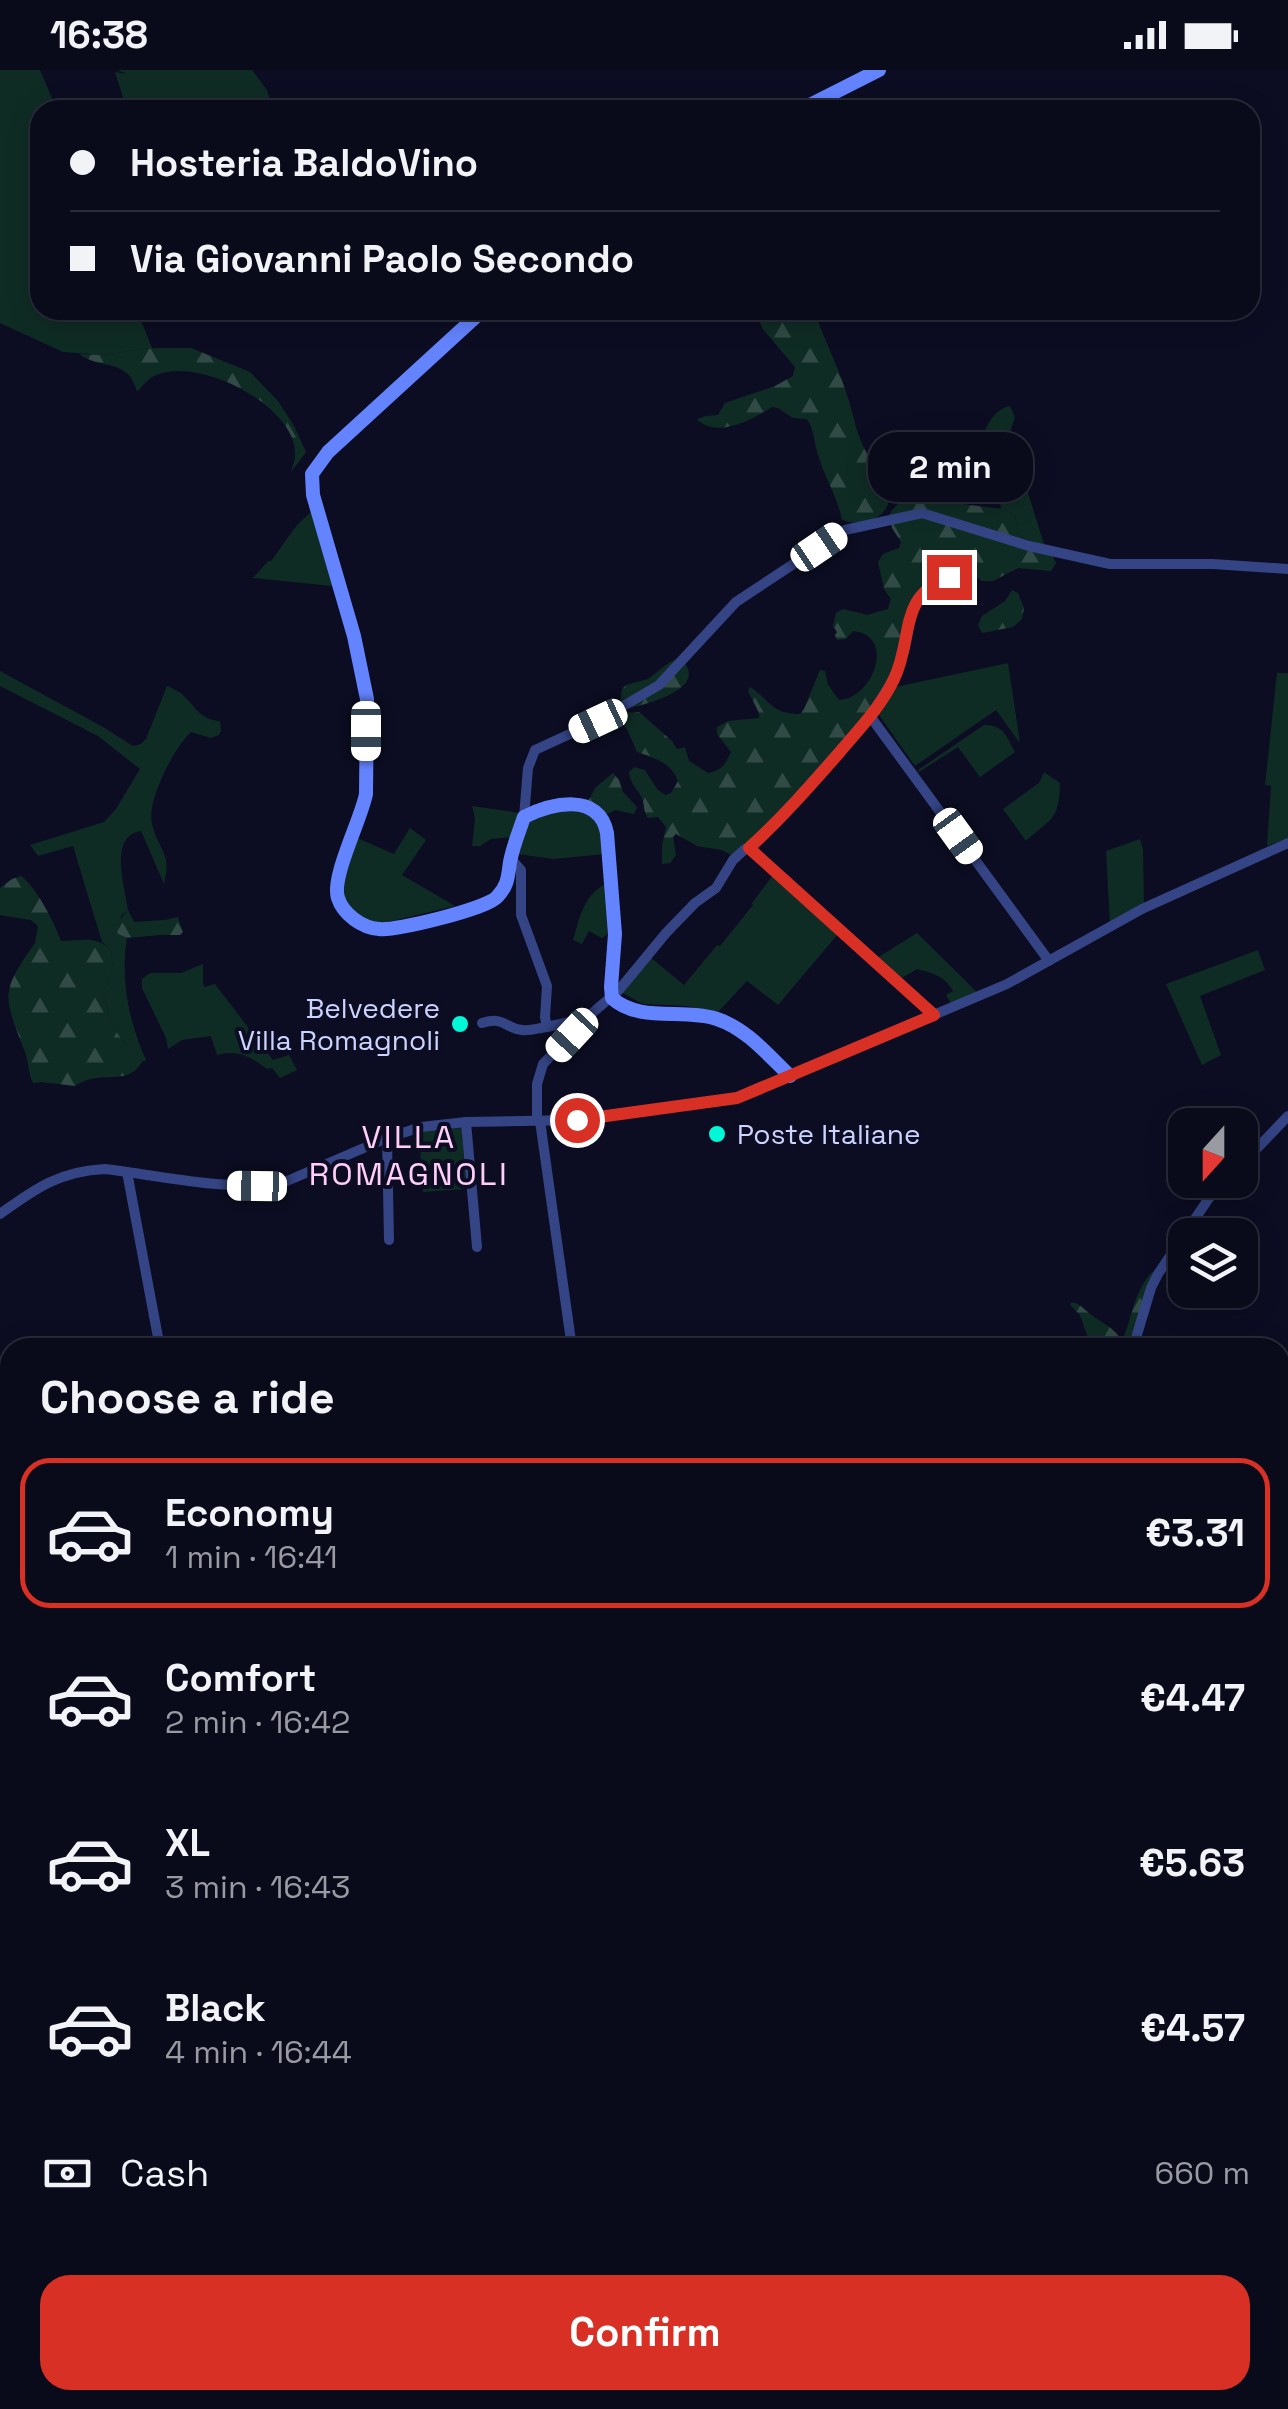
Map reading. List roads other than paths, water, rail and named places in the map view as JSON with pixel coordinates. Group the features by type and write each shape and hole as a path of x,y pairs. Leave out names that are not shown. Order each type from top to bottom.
{"street":[{"path":"820,100 878,70"},
{"path":"472,320 328,452 312,474 313,495 354,636 367,699 366,794 340,869 336,895 355,920 381,930 491,903 509,879 524,817 528,768 535,750 598,721 659,685 736,602 845,530 922,514 1029,546 1110,564 1288,569"},
{"path":"571,1338 539,1121 538,1084 543,1064 612,998 695,903 716,888 733,860 777,822 870,716 894,679 916,601 937,582 949,577"},
{"path":"870,716 1049,961"},
{"path":"524,817 557,805 578,805 598,813 605,821 615,934 612,998 623,1006 645,1012 718,1020 750,1038 790,1076"},
{"path":"0,1214 33,1190 68,1174 106,1169 231,1185 273,1184 421,1127 577,1120 748,1094 1007,984 1142,909 1288,843"},
{"path":"749,848 934,1015"},
{"path":"511,859 521,870 521,915 547,986 548,1027"},
{"path":"482,1023 498,1021 525,1030 588,1017"},
{"path":"1258,1147 1288,1116"},
{"path":"466,1122 477,1246"},
{"path":"387,1138 389,1240"},
{"path":"127,1172 158,1338"},
{"path":"1136,1338 1158,1274 1209,1198"}],"place":[{"name":"Belvedere Villa Romagnoli","path":"460,1024"},
{"name":"Poste Italiane","path":"717,1134"}],"district":[{"name":"VILLA ROMAGNOLI","path":"409,1156"}]}
